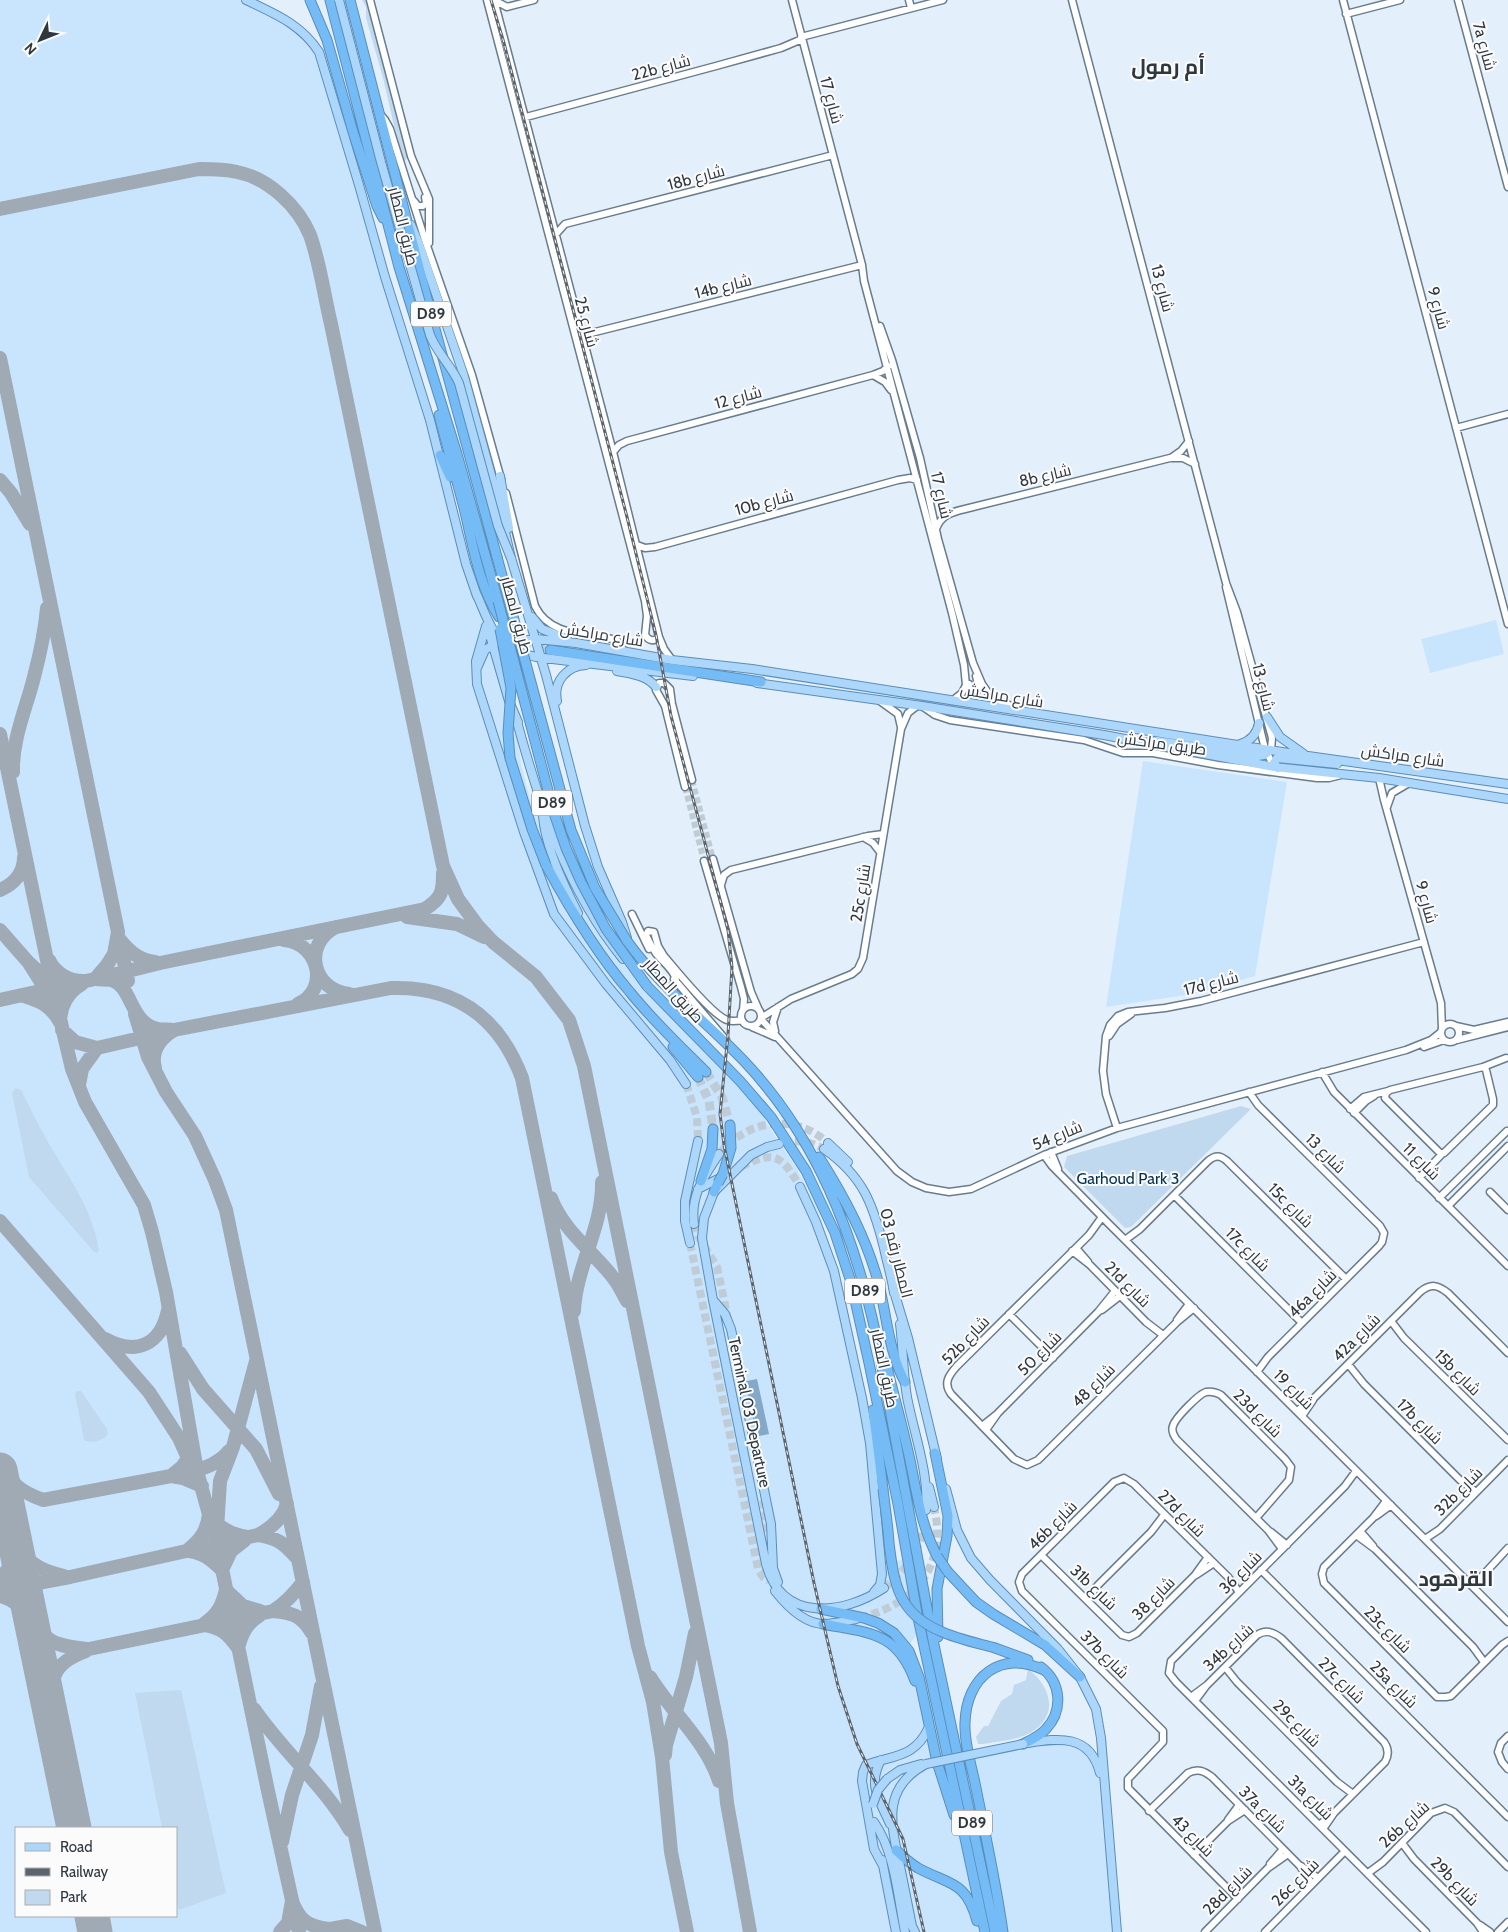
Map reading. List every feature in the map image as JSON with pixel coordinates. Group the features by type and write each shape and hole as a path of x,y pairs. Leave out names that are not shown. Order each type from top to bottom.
{"highway":[{"path":"310,0 331,52 376,206 388,224"},
{"name":"طريق المطار","path":"330,0 388,224 429,366 457,454 554,813 566,848 580,882 606,929 647,986 751,1092 771,1117 798,1157 822,1200 841,1249 869,1363 898,1504 920,1630 985,1932"},
{"name":"طريق المطار","path":"350,0 406,217 571,830 595,888 627,941 656,977 732,1049 765,1085 794,1125 824,1179 843,1219 861,1274 876,1335 949,1713 995,1932"},
{"path":"429,366 433,393 464,507 474,553"},
{"path":"440,455 449,474 482,581 499,617"},
{"path":"498,602 499,628 511,688 508,733 510,758 534,835 546,865 590,936 629,992 698,1077"},
{"path":"550,650 761,682"},
{"path":"629,992 706,1072"},
{"path":"716,1187 726,1174 731,1148 730,1125"},
{"path":"794,1125 806,1137 821,1160 862,1233 876,1272 896,1361 905,1382"},
{"path":"700,1185 712,1149 713,1129"},
{"path":"876,1335 901,1423 922,1522 937,1556 948,1572 976,1602 1045,1645 1080,1677"},
{"path":"869,1363 870,1388 893,1577 899,1594 907,1607 925,1623 940,1631 1026,1659 1050,1676 1057,1691 1058,1708 1055,1716 1047,1729 1023,1744"},
{"path":"935,1453 948,1516 937,1589 936,1609 939,1641 948,1689 949,1713"},
{"path":"820,1609 871,1620 884,1626 894,1633 909,1651 917,1667 936,1762 971,1868"},
{"path":"823,1624 872,1633 888,1641 900,1652 909,1666 924,1707"},
{"path":"1004,1932 991,1856 966,1735 966,1714 970,1694 976,1685 983,1677 999,1666 1023,1662 1044,1670"},
{"path":"896,1850 917,1867 947,1879 957,1886 969,1900 980,1932"}],"main road":[{"path":"246,0 302,30 319,52 440,455 466,564 487,623 509,701 518,722"},
{"path":"339,0 430,335 459,383 498,526 511,558"},
{"path":"406,217 419,244 463,374 511,558 536,640 593,852 622,922 627,941"},
{"path":"500,476 509,529 508,545"},
{"path":"476,593 493,629 505,641 530,655 541,658 660,672"},
{"path":"527,610 536,624 542,629 576,643"},
{"path":"487,623 476,661 478,688 524,832 554,914 606,984 670,1060 686,1084"},
{"path":"527,640 515,648 506,659 504,670 544,809 561,856 590,914 615,949 647,986"},
{"name":"شارع مراكش","path":"493,644 505,641 527,640 576,643 672,660 752,669 1268,751 1508,784"},
{"path":"477,668 485,650 493,644"},
{"path":"530,655 541,673 563,756 572,778"},
{"path":"559,725 560,715 556,693 558,683 563,675 571,669 580,666 649,674 660,672"},
{"path":"608,669 643,676 656,687"},
{"name":"شارع مراكش","path":"660,672 742,683 761,682 1144,743 1276,768 1380,778 1508,799"},
{"path":"1266,717 1280,737 1308,756"},
{"path":"1238,745 1247,742 1254,736 1259,723"},
{"path":"1144,743 1157,741 1258,756 1268,751"},
{"path":"1276,768 1274,763 1277,758 1331,764 1344,761"},
{"path":"1488,781 1508,778"},
{"path":"1479,795 1491,792 1508,794"},
{"path":"544,809 544,826 556,862 571,899 590,936"},
{"path":"690,1244 685,1218 686,1195 698,1141"},
{"path":"716,1187 750,1155 779,1144"},
{"name":"المطار رقم 03","path":"826,1146 852,1172 867,1195 876,1219 893,1288 901,1336 905,1382 930,1509"},
{"path":"694,1224 693,1211 700,1185 719,1154"},
{"path":"700,1185 726,1174"},
{"name":"Terminal 03 Departure","path":"716,1187 704,1218 702,1238 768,1570 776,1585 786,1596 808,1608 820,1609 846,1606 867,1599 884,1588"},
{"path":"800,1187 816,1222 834,1271 870,1443 882,1579 880,1585 867,1599"},
{"path":"685,1218 693,1211"},
{"path":"893,1288 908,1338 935,1453 957,1530 971,1558 985,1575 1058,1649 1080,1677 1096,1709 1101,1738 1117,1932"},
{"path":"713,1300 725,1314 731,1329 771,1524 772,1561 775,1575 786,1592 808,1608"},
{"path":"777,1589 787,1604 807,1619 823,1624 856,1619"},
{"path":"882,1864 874,1849 862,1777 866,1765 912,1751 921,1742 929,1727"},
{"path":"896,1932 874,1822 873,1804 878,1790 887,1779 908,1766 1055,1739 1076,1743 1093,1757 1098,1766 1104,1787"},
{"path":"881,1760 874,1776 875,1787 893,1832"},
{"path":"914,1930 896,1850 891,1813 896,1795 911,1774 926,1764"},
{"path":"874,1822 883,1837 889,1854 905,1932"}],"street":[{"path":"370,0 411,156 429,199 428,230 430,254"},
{"name":"شارع 25","path":"487,0 647,599 659,637 664,649 672,660"},
{"path":"494,0 507,7"},
{"name":"شارع 25","path":"494,0 637,545 647,599 645,636 650,640 659,637"},
{"path":"499,18 507,7 534,0"},
{"name":"شارع 17","path":"792,0 964,665 966,685 962,694 952,701"},
{"path":"909,0 911,8"},
{"name":"22b شارع","path":"526,117 725,64 781,48 802,38 943,0"},
{"name":"شارع 13","path":"1072,0 1226,583 1237,612 1272,738 1268,751"},
{"name":"شارع 9","path":"1342,0 1508,624"},
{"path":"1346,14 1400,0"},
{"name":"7a شارع","path":"1458,0 1508,187"},
{"path":"380,114 390,129 430,254 472,374 538,612 550,625 561,630 617,640 624,651"},
{"name":"18b شارع","path":"565,224 833,155"},
{"path":"411,196 418,206 423,206 426,203 422,181"},
{"path":"551,215 565,224 556,234"},
{"name":"شارع 17","path":"862,265 892,360 928,492 936,530 973,662 982,684 989,694 1022,711"},
{"name":"14b شارع","path":"591,333 862,265"},
{"path":"581,328 591,333 584,342"},
{"name":"شارع 12","path":"613,452 619,445 627,441 874,375 887,367 892,360"},
{"path":"874,375 885,382 894,396"},
{"path":"1456,428 1508,414"},
{"name":"8b شارع","path":"1170,458 1181,452 1189,441"},
{"name":"8b شارع","path":"936,530 941,519 951,512 1170,458 1183,458 1194,464"},
{"name":"10b شارع","path":"898,480 907,475 912,467"},
{"path":"915,479 928,492"},
{"name":"10b شارع","path":"637,545 645,548 655,547 898,480 915,479"},
{"name":"شارع 13","path":"1226,583 1259,723 1276,768"},
{"path":"964,665 969,677 969,691 974,693 978,688 973,662"},
{"path":"685,787 664,706 657,693 656,687 662,683 667,684 670,689 672,704 692,780"},
{"path":"880,700 898,714 901,729"},
{"name":"25c شارع","path":"761,1018 796,997 852,974 860,966 863,958 901,729 906,716 920,706"},
{"name":"طريق مراكش","path":"920,706 935,715 950,720 1084,740 1123,753 1153,753 1233,767 1317,778 1329,778 1342,774"},
{"name":"شارع 9","path":"1380,778 1441,1003 1441,1030"},
{"path":"1387,808 1392,793 1409,783"},
{"path":"721,885 724,875 731,870 863,837 883,834"},
{"path":"863,837 873,843 880,852"},
{"path":"676,982 675,976 651,945 646,934 648,931 654,932 658,946 664,956 715,1012 726,1020 733,1022 742,1020 750,1026 756,1025 761,1018 751,992 713,859"},
{"path":"704,861 741,986 744,999 742,1020"},
{"path":"632,914 650,950 721,1032 732,1049"},
{"name":"17d شارع","path":"1116,1128 1104,1083 1105,1048 1108,1030 1114,1020 1123,1014 1177,1006 1424,942"},
{"name":"شارع 9","path":"1441,1003 1455,1026"},
{"path":"743,1010 750,1006 758,1009"},
{"path":"776,1008 773,1022 778,1038"},
{"name":"25c شارع","path":"758,1009 776,1008"},
{"name":"شارع 54","path":"761,1018 897,1171 920,1186 950,1192 971,1189 1051,1152 1116,1128 1406,1050 1431,1040 1441,1030"},
{"path":"1508,1022 1474,1030 1446,1025 1441,1030 1444,1040 1449,1042 1508,1027"},
{"name":"شارع 54","path":"750,1026 778,1038"},
{"path":"1455,1026 1459,1034 1456,1040"},
{"name":"شارع 54","path":"1406,1050 1414,1050 1444,1040"},
{"path":"1352,1111 1375,1096 1381,1096 1483,1067 1506,1058"},
{"path":"1419,1178 1493,1105 1494,1101 1486,1068 1483,1067"},
{"name":"شارع 11","path":"1320,1073 1326,1086 1508,1266"},
{"name":"شارع 13","path":"1252,1091 1254,1101 1380,1226 1384,1233"},
{"path":"1387,1094 1442,1154"},
{"path":"1439,1198 1508,1131"},
{"path":"1448,1206 1508,1146"},
{"name":"شارع 19","path":"1051,1152 1061,1175"},
{"name":"شارع 19","path":"1044,1155 1104,1220 1508,1622"},
{"name":"15c شارع","path":"1174,1195 1208,1161 1215,1156 1224,1158 1346,1279"},
{"path":"1461,1177 1460,1181 1463,1185 1469,1186"},
{"path":"1490,1192 1507,1207"},
{"path":"1127,1242 1174,1195"},
{"name":"17c شارع","path":"1174,1195 1302,1323"},
{"name":"52b شارع","path":"1027,1465 1014,1459 951,1394 946,1384 947,1379 1009,1314 1104,1220"},
{"name":"46a شارع","path":"1255,1370 1382,1242 1384,1233"},
{"name":"21d شارع","path":"1074,1249 1161,1337"},
{"name":"42a شارع","path":"1299,1414 1420,1292 1429,1286 1436,1285 1448,1293 1508,1353"},
{"name":"شارع 50","path":"984,1428 1118,1293"},
{"name":"شارع 48","path":"1027,1465 1038,1460 1191,1306"},
{"path":"1009,1314 1053,1358"},
{"name":"15b شارع","path":"1389,1323 1508,1440"},
{"name":"17b شارع","path":"1346,1366 1474,1494"},
{"name":"23d شارع","path":"1254,1516 1289,1480 1292,1472 1289,1463 1221,1395 1213,1392 1201,1395 1175,1421 1172,1428 1174,1436 1284,1547"},
{"name":"32b شارع","path":"1427,1541 1508,1460"},
{"name":"شارع 36","path":"1176,1682 1169,1673 1171,1662 1359,1473"},
{"name":"27d شارع","path":"1114,1482 1121,1478 1132,1481 1241,1590"},
{"name":"46b شارع","path":"1022,1591 1019,1582 1020,1578 1114,1482"},
{"path":"1389,1503 1358,1533 1486,1660 1505,1643 1508,1635"},
{"path":"1085,1598 1166,1517"},
{"name":"23c شارع","path":"1358,1533 1324,1567 1322,1574 1324,1583 1430,1691 1442,1698 1451,1696 1486,1660"},
{"path":"1471,1585 1508,1548"},
{"name":"31b شارع","path":"1041,1555 1122,1635 1129,1637"},
{"name":"شارع 38","path":"1129,1637 1134,1636 1195,1575 1208,1557"},
{"name":"شارع 38","path":"1195,1575 1214,1563"},
{"name":"25a شارع","path":"1261,1570 1508,1817"},
{"name":"37b شارع","path":"1022,1591 1160,1728 1164,1740 1128,1779 1130,1792"},
{"name":"34b شارع","path":"1193,1699 1257,1634 1268,1631"},
{"name":"27c شارع","path":"1268,1631 1282,1639 1384,1742 1388,1749 1388,1755 1383,1764 1351,1796"},
{"name":"29c شارع","path":"1223,1668 1351,1796"},
{"name":"31a شارع","path":"1176,1682 1426,1932"},
{"path":"1508,1736 1501,1743 1498,1752 1502,1762 1508,1769"},
{"name":"37a شارع","path":"1150,1811 1188,1773 1198,1770 1207,1773 1300,1866"},
{"name":"شارع 43","path":"1130,1792 1238,1898"},
{"path":"1321,1827 1351,1796"},
{"path":"1194,1855 1228,1821 1239,1805"},
{"name":"26b شارع","path":"1370,1875 1431,1813 1445,1808 1454,1812 1508,1866"},
{"path":"1228,1821 1245,1810"},
{"name":"29b شارع","path":"1400,1845 1477,1923"},
{"name":"26c شارع","path":"1265,1932 1345,1851"},
{"name":"28d شارع","path":"1205,1932 1285,1852"},
{"path":"1300,1866 1318,1878"},
{"path":"1300,1866 1312,1884"},
{"path":"1498,1932 1508,1922"},
{"path":"1477,1923 1483,1932"},
{"path":"1477,1923 1490,1932"}],"shaded area":[{"path":"0,0 240,0 287,22 297,29 315,52 435,441 472,586 485,622 485,635 518,737 521,763 531,803 544,830 549,830 598,929 629,971 652,997 716,1062 765,1116 766,1122 796,1167 818,1211 842,1284 873,1435 886,1562 903,1560 916,1635 902,1657 911,1674 918,1695 933,1767 1052,1742 1074,1745 1084,1751 1091,1758 1097,1770 1099,1780 1114,1932 0,1932"},
{"path":"1496,620 1504,654 1430,673 1421,639"},
{"path":"1143,761 1287,782 1255,976 1193,994 1106,1007"},
{"path":"757,1379 769,1434 759,1436 747,1381"}],"green space":[{"path":"362,0 369,0 404,137 402,138 407,158 405,161 402,160 383,78 366,18 366,7"},
{"path":"15,1088 21,1090 44,1136 72,1181 85,1207 96,1235 99,1250 97,1253 94,1252 29,1177 12,1093"},
{"name":"Garhoud Park 3","path":"1241,1106 1251,1109 1131,1227 1125,1228 1064,1167 1067,1156"},
{"path":"77,1391 81,1391 107,1429 108,1434 100,1440 93,1442 84,1440 75,1394"},
{"path":"1028,1669 1036,1676 1047,1692 1049,1710 1046,1718 1039,1726 1025,1735 1008,1740 978,1744 976,1737 984,1726 988,1726 1001,1701 1012,1694 1014,1685 1026,1680"},
{"path":"181,1690 226,1893 179,1910 178,1827 162,1827 135,1693"}],"taxiway":[{"path":"0,209 199,169 223,170 249,175 271,187 290,204 305,224 310,235 322,279 443,866 458,899 477,925 493,942 536,977 569,1020 584,1066 721,1743 727,1803 750,1932"},
{"path":"0,358 118,932 114,954 95,979 0,1000"},
{"path":"0,480 11,493 30,524"},
{"path":"13,772 17,736 38,660 47,608"},
{"path":"0,734 53,989 72,1069 85,1102 144,1205 152,1232 166,1292 197,1471 216,1540 299,1932"},
{"path":"0,890 10,885 20,873 24,857"},
{"path":"100,978 160,963 425,909 438,898 443,885 443,873"},
{"path":"407,917 457,924 484,937"},
{"path":"336,927 325,935 318,944 315,955 316,965 320,976 327,984 336,991 349,994"},
{"path":"0,930 29,963"},
{"path":"119,938 128,981"},
{"path":"120,940 135,955 155,962"},
{"path":"284,940 296,943 305,949 312,958 316,968 317,978 314,989 308,997 298,1004"},
{"path":"49,960 55,969 63,975 73,980 83,981"},
{"path":"51,998 29,963 43,976 55,982"},
{"path":"95,979 111,980 118,984 124,989 142,1020 160,1029 174,1030 391,988 414,989 436,993 455,1000 472,1009 488,1022 501,1038 522,1078 638,1646 653,1702 662,1757 671,1852 687,1932"},
{"path":"24,996 45,1005 60,1022 63,1005 69,995 82,984"},
{"path":"135,1014 148,1057 166,1092 195,1136 226,1210 375,1932"},
{"path":"62,1030 75,1042 97,1048"},
{"path":"155,1068 155,1050 161,1041 174,1030"},
{"path":"79,1085 82,1069 97,1048 149,1036"},
{"path":"574,1311 579,1278 598,1215 602,1182"},
{"path":"551,1198 563,1221 607,1270 627,1301"},
{"path":"0,1221 149,1392 179,1438 191,1465"},
{"path":"105,1339 127,1347 137,1347 146,1344 160,1332 168,1310"},
{"path":"180,1353 203,1389 256,1449 279,1494"},
{"path":"217,1529 220,1481 233,1447 256,1361"},
{"path":"202,1486 183,1478 171,1476 210,1466 229,1451"},
{"path":"0,1461 7,1475 17,1486 28,1494 43,1500 171,1476 182,1467 191,1454"},
{"path":"258,1535 276,1522 283,1514 287,1504"},
{"path":"189,1549 203,1534 209,1514 225,1530 247,1537"},
{"path":"0,1590 70,1577 258,1535 280,1542 296,1557"},
{"path":"189,1551 199,1553 222,1570 231,1551 245,1540"},
{"path":"0,1579 8,1569 16,1548 27,1559 38,1566 49,1572 64,1576"},
{"path":"273,1611 290,1598 303,1582"},
{"path":"204,1624 219,1609 226,1590 243,1606 260,1611"},
{"path":"0,1596 15,1603 22,1609 50,1640 74,1648 89,1649 273,1611 296,1616 304,1622 312,1633"},
{"path":"205,1625 224,1632 238,1648 246,1629 260,1615"},
{"path":"665,1755 666,1745 686,1677 695,1633"},
{"path":"47,1699 55,1674 63,1663 86,1651"},
{"path":"650,1677 706,1753 719,1781"},
{"path":"282,1842 292,1795 312,1735 321,1686"},
{"path":"254,1709 265,1725 328,1798 350,1830"},
{"path":"280,1932 288,1923 292,1901 301,1918 315,1926 329,1929 325,1932"},
{"path":"319,1931 347,1926 362,1932"}],"runway":[{"path":"0,1470 74,1827"},
{"path":"92,1917 95,1932"}],"tunnel":[{"path":"503,623 524,641 550,650"},
{"path":"692,780 713,859"},
{"path":"685,787 704,861"},
{"path":"706,1072 722,1097 730,1125"},
{"path":"698,1077 709,1101 713,1129"},
{"path":"686,1084 697,1117 698,1141"},
{"path":"719,1154 730,1142 743,1134 757,1127 771,1124 801,1127 815,1133 828,1143"},
{"path":"783,1143 804,1142 824,1149"},
{"path":"741,1167 762,1158 770,1157 776,1159 788,1168 800,1187"},
{"path":"694,1224 698,1236 717,1267 728,1319"},
{"path":"690,1243 758,1569 763,1577 769,1581"},
{"path":"763,1500 769,1536"},
{"path":"860,1618 880,1612 897,1603 923,1579 931,1564 936,1547 937,1528 934,1507"},
{"path":"884,1588 899,1575 910,1560 919,1543 925,1524"}],"railway":[{"path":"491,0 504,43 627,517 656,635 671,716 728,930 732,967 728,1035 720,1114 724,1145 814,1583 838,1686 857,1744 903,1839 924,1932"}],"district":[{"name":"أم رمول","path":"1168,67"},
{"name":"القرهود","path":"1456,1579"}]}
